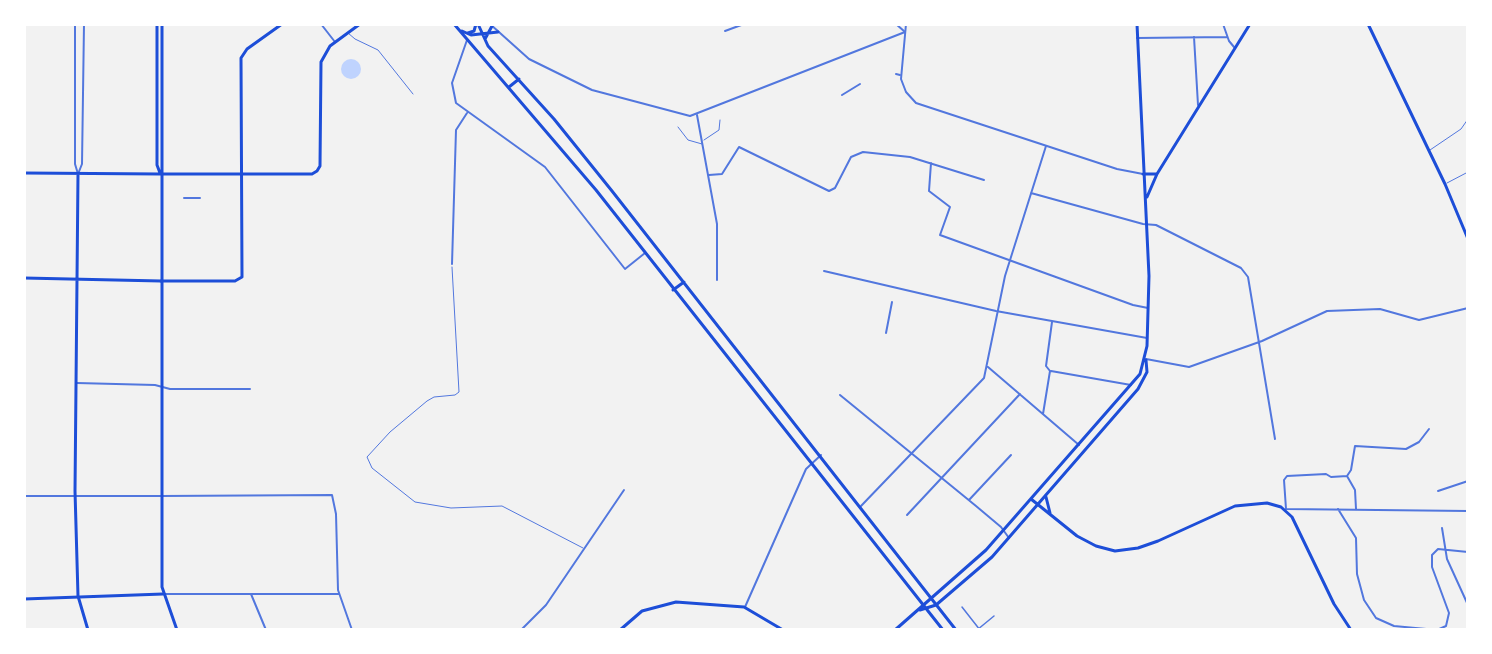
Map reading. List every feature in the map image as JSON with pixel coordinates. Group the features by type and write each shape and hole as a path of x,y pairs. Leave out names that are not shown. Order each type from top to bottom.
{"main road":[{"path":"159,24 163,594 177,630"},
{"path":"24,278 241,280 241,58 247,49 282,24"},
{"path":"24,174 312,174 320,166 320,67 327,49 360,24"},
{"path":"454,24 468,34 498,32"},
{"path":"463,32 473,32 478,24"},
{"path":"478,24 485,41 570,139 821,455 956,630"},
{"path":"895,630 920,610 936,605 979,569 1009,538 1138,389 1147,372 1148,225 1143,174 1137,24"},
{"path":"1147,199 1157,174 1250,24"},
{"path":"1368,24 1445,184 1468,239"},
{"path":"485,41 491,25"},
{"path":"458,28 571,158 943,630"},
{"path":"509,87 519,79"},
{"path":"78,174 75,496 78,596 88,630"},
{"path":"1143,174 1157,174"},
{"path":"673,290 684,282"},
{"path":"925,607 930,597 974,561 1004,530 1131,385 1140,374 1146,359"},
{"path":"1046,496 1047,508 1052,517"},
{"path":"1031,499 1077,536 1096,546 1122,551 1158,541 1235,506 1267,503 1286,510 1351,630"},
{"path":"24,599 163,594"},
{"path":"620,630 634,615 666,603 744,607 783,630"}],"street":[{"path":"75,24 75,165 78,174"},
{"path":"78,174 82,165 84,24"},
{"path":"321,24 335,42"},
{"path":"725,31 744,24"},
{"path":"896,24 905,32"},
{"path":"906,24 898,74 906,92 916,103 1131,174 1143,174"},
{"path":"1223,24 1227,37 1234,47"},
{"path":"491,25 529,59 592,90 688,116 697,115 905,32"},
{"path":"1137,38 1227,37"},
{"path":"1194,38 1198,105"},
{"path":"467,40 451,88 456,103 545,167 625,269 645,253"},
{"path":"842,95 860,84"},
{"path":"452,264 456,130 467,113"},
{"path":"697,115 717,224 717,280"},
{"path":"861,506 984,379 988,367 996,311 1046,146"},
{"path":"709,176 722,174 739,147 831,191 836,188 851,157 863,152 910,157 984,180"},
{"path":"931,163 929,191 950,207 940,235 1133,305 1148,308"},
{"path":"1031,193 1148,225 1156,225 1237,265 1245,273 1275,439"},
{"path":"184,198 200,198"},
{"path":"824,271 996,311 1148,338"},
{"path":"894,294 895,287"},
{"path":"886,333 892,302"},
{"path":"1146,359 1189,367 1257,343 1327,311 1380,309 1419,320 1468,308"},
{"path":"1052,322 1046,366 1050,371 1131,385"},
{"path":"988,367 1079,445"},
{"path":"1043,414 1050,371"},
{"path":"76,383 250,389"},
{"path":"907,515 1020,394"},
{"path":"840,395 969,500 1004,530 1009,538"},
{"path":"1347,476 1351,470 1355,446 1406,449 1419,442 1429,429"},
{"path":"744,607 811,464 821,455"},
{"path":"969,500 1011,455"},
{"path":"1347,476 1331,477 1326,474 1287,476 1284,480 1286,510 1468,511"},
{"path":"1347,476 1355,490 1356,509"},
{"path":"1438,491 1468,481"},
{"path":"521,630 546,604 624,490"},
{"path":"24,496 332,495 336,514 339,594 352,630"},
{"path":"1338,509 1356,538 1357,574 1364,600 1376,618 1394,626 1437,630 1446,626 1449,613 1431,558 1436,550 1468,552"},
{"path":"1442,528 1444,549 1468,605"},
{"path":"163,594 339,594"},
{"path":"251,594 266,630"},
{"path":"962,607 978,630 994,616"}],"lane":[{"path":"348,33 378,50 413,94"},
{"path":"1429,151 1461,129 1468,119"},
{"path":"702,140 708,139 719,130 720,120"},
{"path":"678,127 688,140 703,145"},
{"path":"1445,184 1468,172"},
{"path":"452,264 459,392 455,395 434,397 413,412 372,450 367,458 372,468 415,502 452,507 502,506 584,549"}],"water":[{"path":"351,59 358,62 361,69 358,76 351,79 344,76 341,69 344,62"}]}
